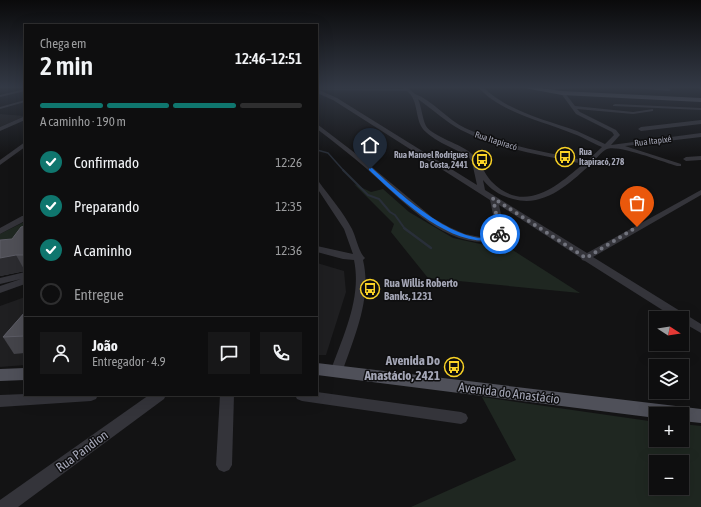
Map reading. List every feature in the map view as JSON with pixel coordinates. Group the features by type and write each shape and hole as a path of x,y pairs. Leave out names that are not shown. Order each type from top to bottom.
{"main road":[{"name":"Avenida do Anastácio","path":"318,369 337,370 465,388 701,416"},
{"path":"0,375 24,374"}],"street":[{"path":"354,111 701,329"},
{"path":"420,111 423,126 427,130 463,149 470,155 489,183 504,194 513,197 533,199 539,198 550,192 606,147 616,135 616,133 586,118 577,111"},
{"name":"Rua Itapiracó","path":"436,111 460,128 476,135 519,148 587,163"},
{"path":"517,111 577,132 606,147"},
{"path":"617,111 633,112 649,111"},
{"path":"0,129 24,118"},
{"path":"641,129 701,122"},
{"path":"318,127 383,180 409,205 459,235 481,240 497,238 500,235 500,228 493,198"},
{"path":"318,132 326,133"},
{"name":"Rua Itapixé","path":"606,147 701,135"},
{"path":"0,163 24,145"},
{"path":"617,146 679,164"},
{"path":"12,153 24,152"},
{"path":"686,159 701,158"},
{"path":"475,162 482,190"},
{"path":"318,184 348,229 360,258 362,282 359,304 337,370"},
{"path":"586,258 701,192"},
{"path":"0,231 24,219"},
{"path":"318,249 343,256 360,258"},
{"path":"0,290 3,284 0,281 24,274"},
{"path":"0,290 24,281"},
{"path":"0,401 76,396"},
{"name":"Rua Pandion","path":"4,507 158,396"},
{"path":"224,465 227,396"},
{"path":"309,396 461,418"}],"shaded area":[{"path":"0,114 24,116 24,116 0,127"},
{"path":"354,184 371,192 383,189 409,212 453,238 485,245 497,241 500,242 580,293 428,278 391,232 394,224"},
{"path":"24,223 24,247 0,259 0,234"},
{"path":"318,263 344,271 346,292 326,355 318,355"},
{"path":"24,297 24,365 0,367 0,306"},
{"path":"482,397 649,421 649,447 689,447 689,425 701,426 701,507 411,507 516,460"}],"building":[{"path":"24,226 24,255 0,258 0,240 12,239 21,227"},
{"path":"24,313 24,336 3,337"}],"waterway":[{"path":"318,150 328,153 344,171"},
{"path":"344,171 368,195 379,199 390,212 395,215 405,228"},
{"path":"405,228 431,248"}],"way so far":[{"path":"500,234 493,198 586,258 637,227"}],"place":[{"name":"Rua Itapiracó, 278","path":"565,157"},
{"name":"Rua Manoel Rodrigues Da Costa, 2441","path":"482,160"},
{"name":"Rua Willis Roberto Banks, 1231","path":"370,289"},
{"name":"Avenida Do Anastácio, 2421","path":"454,367"}],"route":[{"path":"370,169 409,205 459,235 472,239 490,240 497,238 500,234"}]}
